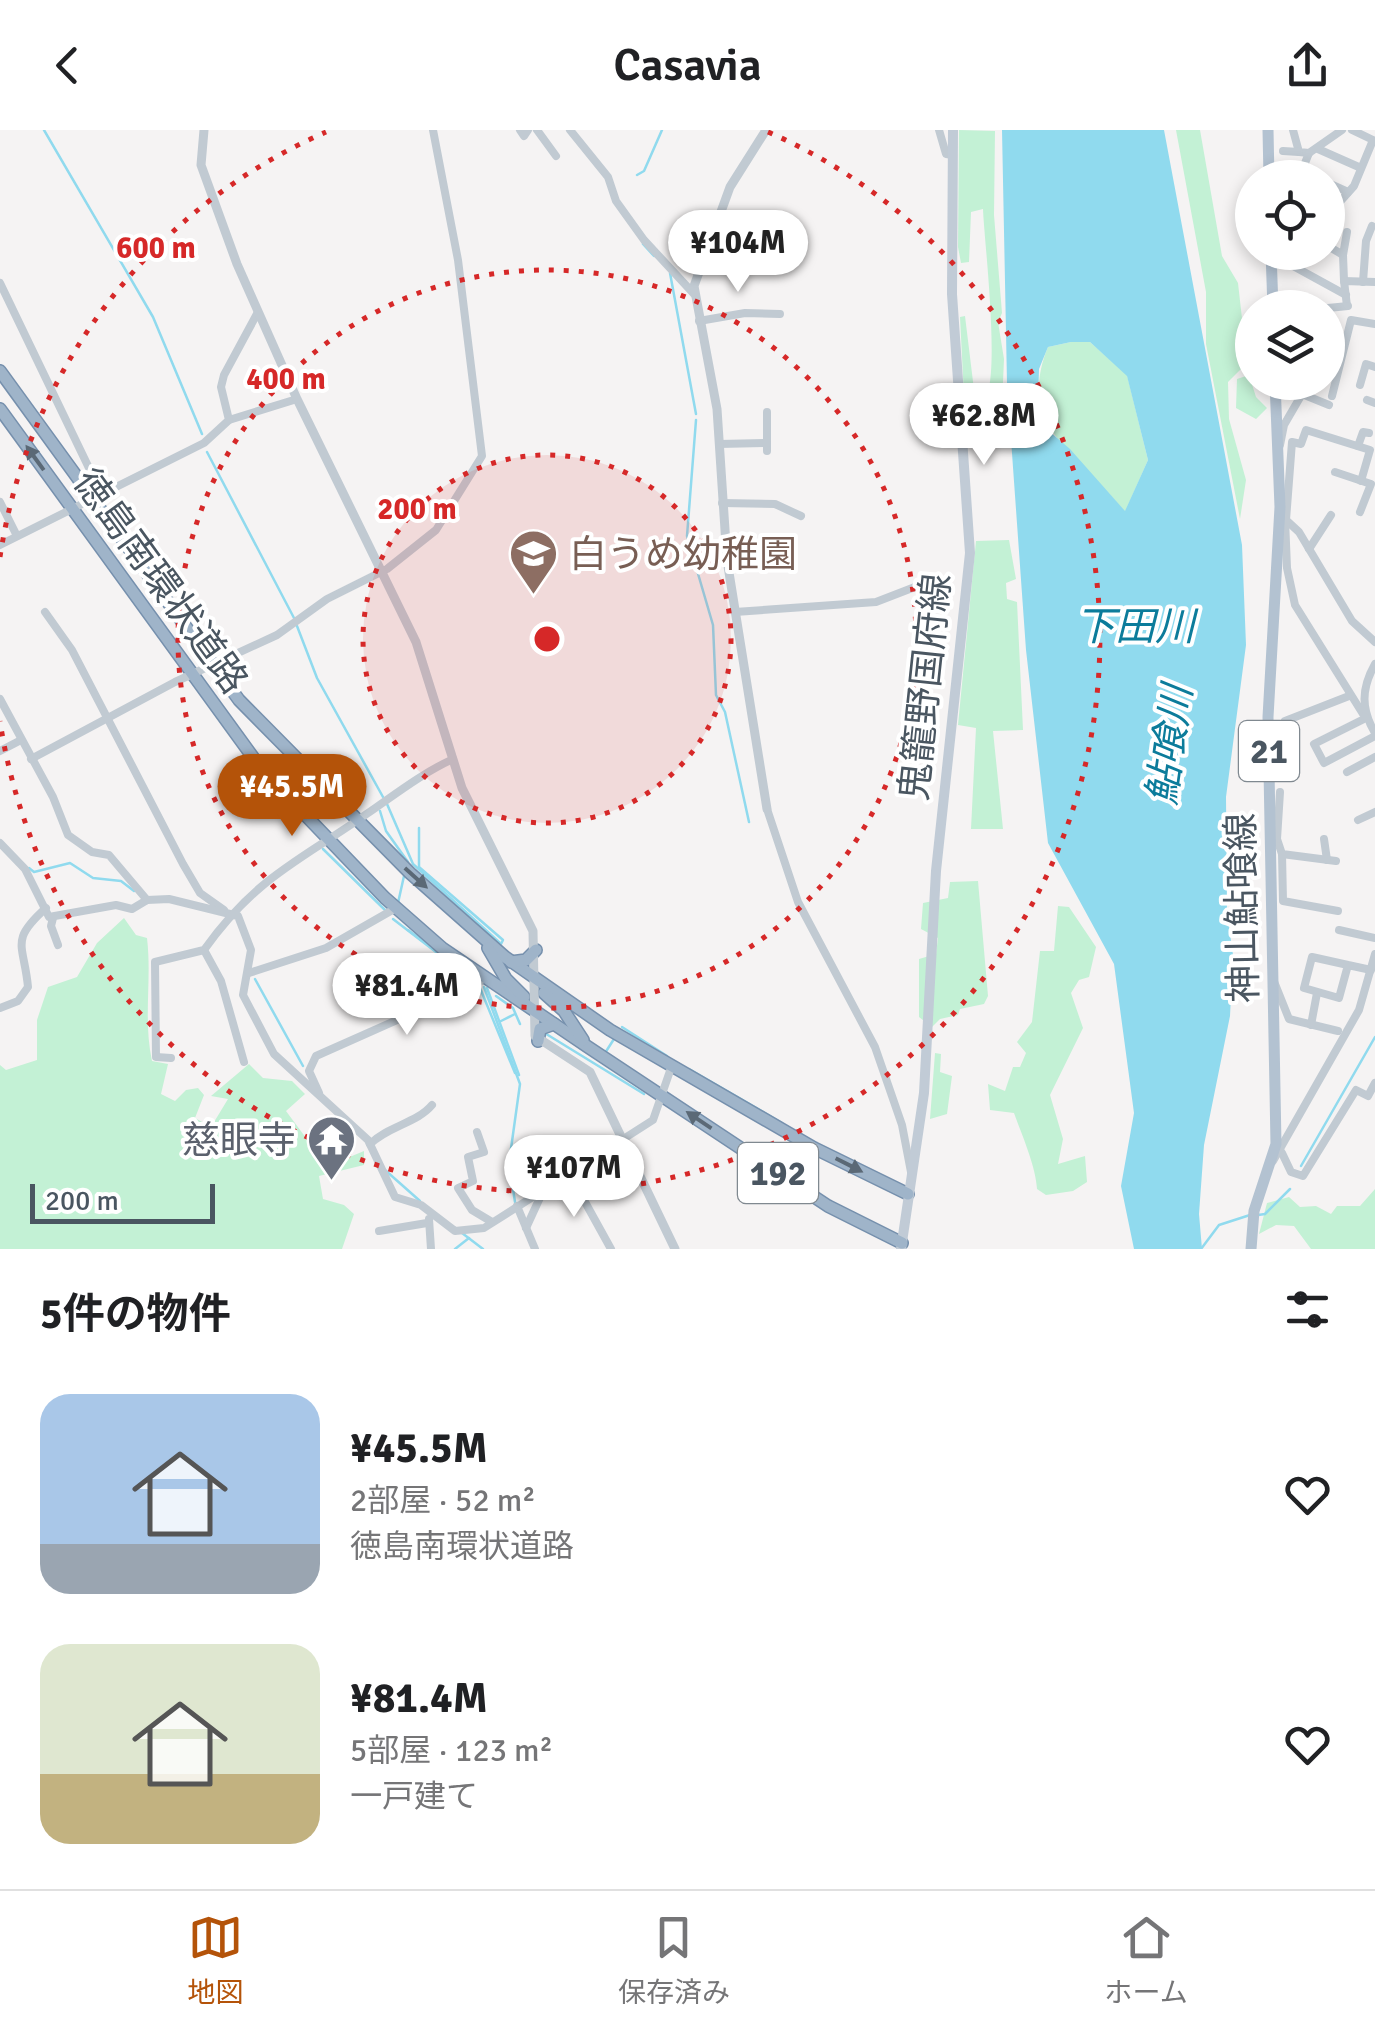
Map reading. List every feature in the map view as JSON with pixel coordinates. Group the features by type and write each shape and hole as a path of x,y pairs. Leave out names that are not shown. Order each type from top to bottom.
{"highway":[{"name":"徳島南環状道路","path":"0,371 96,496 214,668 285,750 480,936 536,980 671,1068 908,1194"},
{"name":"徳島南環状道路","path":"0,409 262,771 326,841 396,908 484,976 588,1048 828,1206 901,1246"},
{"path":"480,936 506,979 533,1009"},
{"path":"512,962 522,961 536,950"},
{"path":"536,980 564,1010 588,1048"},
{"path":"538,1040 540,1029 554,1024"}],"main road":[{"name":"鬼籠野国府線","path":"901,1246 924,1093 936,871 970,553 952,294 953,130"},
{"path":"1268,130 1269,160"},
{"name":"神山鮎喰線","path":"1251,1249 1256,1204 1278,1157 1274,838 1268,717 1280,506 1276,400"}],"street":[{"path":"204,130 201,165 258,312 416,642 462,788 534,931 532,1030 538,1040 590,1072 676,1249"},
{"path":"32,759 192,675 214,668 382,571 428,540 482,456 458,260 433,130"},
{"path":"520,130 524,136 528,130"},
{"path":"537,130 556,156"},
{"path":"570,130 608,178 616,201 644,240 694,294"},
{"path":"766,130 730,188 698,268 694,294 713,378 735,612 767,809 798,902 876,1047 902,1125 911,1172"},
{"path":"939,130 946,154 952,155"},
{"path":"1293,130 1298,152"},
{"path":"1309,160 1314,151 1342,130"},
{"path":"1345,195 1374,138 1352,130"},
{"path":"1283,151 1314,151 1361,168"},
{"path":"1363,282 1366,241 1372,226"},
{"path":"1345,246 1348,232"},
{"path":"1301,270 1346,294"},
{"path":"1344,270 1351,320 1345,344"},
{"path":"1344,281 1375,282"},
{"path":"0,283 96,496"},
{"path":"229,420 221,388 224,375 258,312"},
{"path":"699,322 746,313 780,314"},
{"path":"1351,320 1375,324"},
{"path":"1358,380 1366,364 1375,365"},
{"path":"0,545 191,451 229,420 297,399"},
{"path":"1277,448 1299,400"},
{"path":"719,444 767,447 767,412"},
{"path":"1361,480 1370,450 1306,430 1301,444 1292,442 1287,568 1296,605 1350,696 1365,716 1375,734 1324,764 1314,744 1365,716"},
{"path":"1358,446 1363,432 1369,433"},
{"path":"1336,472 1370,484 1360,512"},
{"path":"0,502 17,536"},
{"path":"722,503 775,504 801,516"},
{"path":"1280,506 1356,628 1375,642"},
{"path":"1309,549 1330,515"},
{"path":"735,612 876,602 920,585"},
{"path":"45,612 72,650 200,893 227,911 246,931 252,950 243,995 232,1018"},
{"path":"1365,716 1365,684 1375,664"},
{"path":"1285,721 1350,696"},
{"path":"0,699 11,714 68,835 116,862 154,897 227,911"},
{"path":"0,717 11,714"},
{"path":"0,751 21,740"},
{"path":"1348,772 1375,758"},
{"path":"170,1058 156,1058 153,966 204,950 227,911 279,868 453,759"},
{"path":"1280,792 1274,838 1282,854 1283,902 1338,910"},
{"path":"1358,820 1375,812"},
{"path":"1282,854 1331,861 1324,839"},
{"path":"0,843 25,869 53,918"},
{"path":"116,862 128,855"},
{"path":"53,918 116,905 132,910 154,897"},
{"path":"0,1008 17,1006 28,987 18,944 22,932 46,908"},
{"path":"248,972 326,948 396,908"},
{"path":"53,918 50,926 58,945"},
{"path":"1339,930 1375,938"},
{"path":"204,950 215,966 244,1062"},
{"path":"1375,954 1359,1010 1307,1098 1278,1157 1291,1172 1304,1176 1356,1090 1368,1096 1375,1082"},
{"path":"1348,965 1340,998 1304,988 1312,957 1371,970"},
{"path":"321,1097 308,1071 309,1061 374,1026 393,1024 478,984 484,976"},
{"path":"1273,980 1289,1019 1338,1031"},
{"path":"1312,1025 1317,992"},
{"path":"243,995 274,1054 370,1144 395,1197 462,1232 492,1222 652,1120 671,1068"},
{"path":"370,1144 382,1132 424,1114 432,1104"},
{"path":"478,1132 484,1152 468,1157 473,1181 458,1188 474,1212 492,1222"},
{"path":"569,1174 608,1248"},
{"path":"526,1228 543,1190"},
{"path":"517,1206 535,1249"},
{"path":"431,1249 427,1224 432,1214"},
{"path":"379,1232 427,1224"}],"green space":[{"path":"959,130 995,131 994,215 1002,313 998,322 1004,359 1001,427 995,435 989,410 967,405 964,396 960,317 965,316 975,398 983,401 988,390 992,342 983,209 971,212 969,262 961,263 958,247"},
{"path":"1176,130 1200,130 1222,256 1238,283 1235,375 1228,382 1229,419 1246,480 1240,519 1206,344 1206,292"},
{"path":"1090,342 1127,375 1148,460 1125,512 1072,456 1046,419 1040,399 1040,375 1048,347"},
{"path":"1236,400 1259,400 1267,408 1256,419 1236,408"},
{"path":"1009,540 1016,579 1006,583 1007,599 1017,602 1023,730 993,731 1003,829 971,829 976,728 958,725 976,541"},
{"path":"978,881 988,996 984,1004 960,1009 958,1015 940,1019 932,1027 919,1017 919,959 936,954 938,938 921,929 923,903 948,898 950,882"},
{"path":"1058,906 1069,907 1096,947 1089,977 1079,980 1071,993 1083,1028 1050,1095 1063,1139 1058,1164 1085,1156 1087,1182 1073,1191 1046,1195 1037,1189 1014,1113 990,1110 988,1084 1005,1091 1013,1067 1020,1067 1026,1053 1017,1042 1032,1022 1040,951 1054,951"},
{"path":"124,918 136,935 147,938 152,1061 168,1064 161,1094 175,1101 186,1090 198,1088 204,1095 195,1118 211,1127 228,1099 211,1096 249,1064 263,1078 292,1081 305,1094 286,1111 309,1142 325,1133 338,1136 339,1152 352,1156 364,1151 364,1165 319,1176 323,1199 344,1205 354,1214 342,1249 0,1249 0,1065 6,1070 37,1060 37,1020 48,987 77,977 97,943"},
{"path":"935,1053 941,1054 940,1072 952,1076 947,1114 930,1119"},
{"path":"1375,1189 1375,1249 1311,1249 1294,1226 1276,1225 1259,1234 1267,1203 1289,1197 1300,1207 1316,1206 1331,1214 1337,1206 1360,1206"}],"water":[{"name":"下田川","path":"1002,130 1164,130 1242,545 1246,645 1226,797 1227,912 1233,955 1230,1016 1204,1145 1199,1214 1202,1249 1134,1249 1121,1186 1134,1113 1114,964 1048,843 1026,650 1007,383","holes":["1090,342 1127,376 1148,460 1125,511 1049,431 1038,402 1039,369 1048,347"]}],"waterway":[{"path":"44,130 153,317 202,434"},
{"path":"637,175 644,171 662,130"},
{"path":"643,244 654,256"},
{"path":"670,273 696,414"},
{"path":"696,420 687,536 713,625 716,695 725,712 749,822"},
{"path":"207,452 294,618"},
{"path":"297,626 317,678 383,797"},
{"path":"387,804 413,864 500,943"},
{"path":"380,811 386,831 408,862"},
{"path":"419,828 419,867 503,940 501,944"},
{"path":"323,849 385,910"},
{"path":"29,868 34,872 70,863 93,878 121,881 134,891"},
{"path":"398,903 404,876"},
{"path":"393,919 475,982"},
{"path":"408,930 476,980"},
{"path":"255,979 303,1066"},
{"path":"484,987 520,1084 509,1163 515,1202"},
{"path":"480,988 515,1073"},
{"path":"487,988 519,1075"},
{"path":"496,996 513,1008 520,1024"},
{"path":"501,1021 515,1014"},
{"path":"622,1027 667,1056"},
{"path":"543,1032 644,1094"},
{"path":"1301,1166 1375,1037"},
{"path":"605,1053 614,1039"},
{"path":"689,1069 782,1123"},
{"path":"385,1170 420,1201"},
{"path":"546,1193 560,1184"},
{"path":"1258,1215 1265,1214 1290,1189"},
{"path":"1201,1249 1219,1225 1250,1215"},
{"path":"462,1233 483,1249"},
{"path":"455,1249 469,1238"}],"place":[{"name":"白うめ幼稚園","path":"534,596"},
{"name":"慈眼寺","path":"331,1182"}],"water label":[{"name":"鮎喰川","path":"1169,745"}]}
